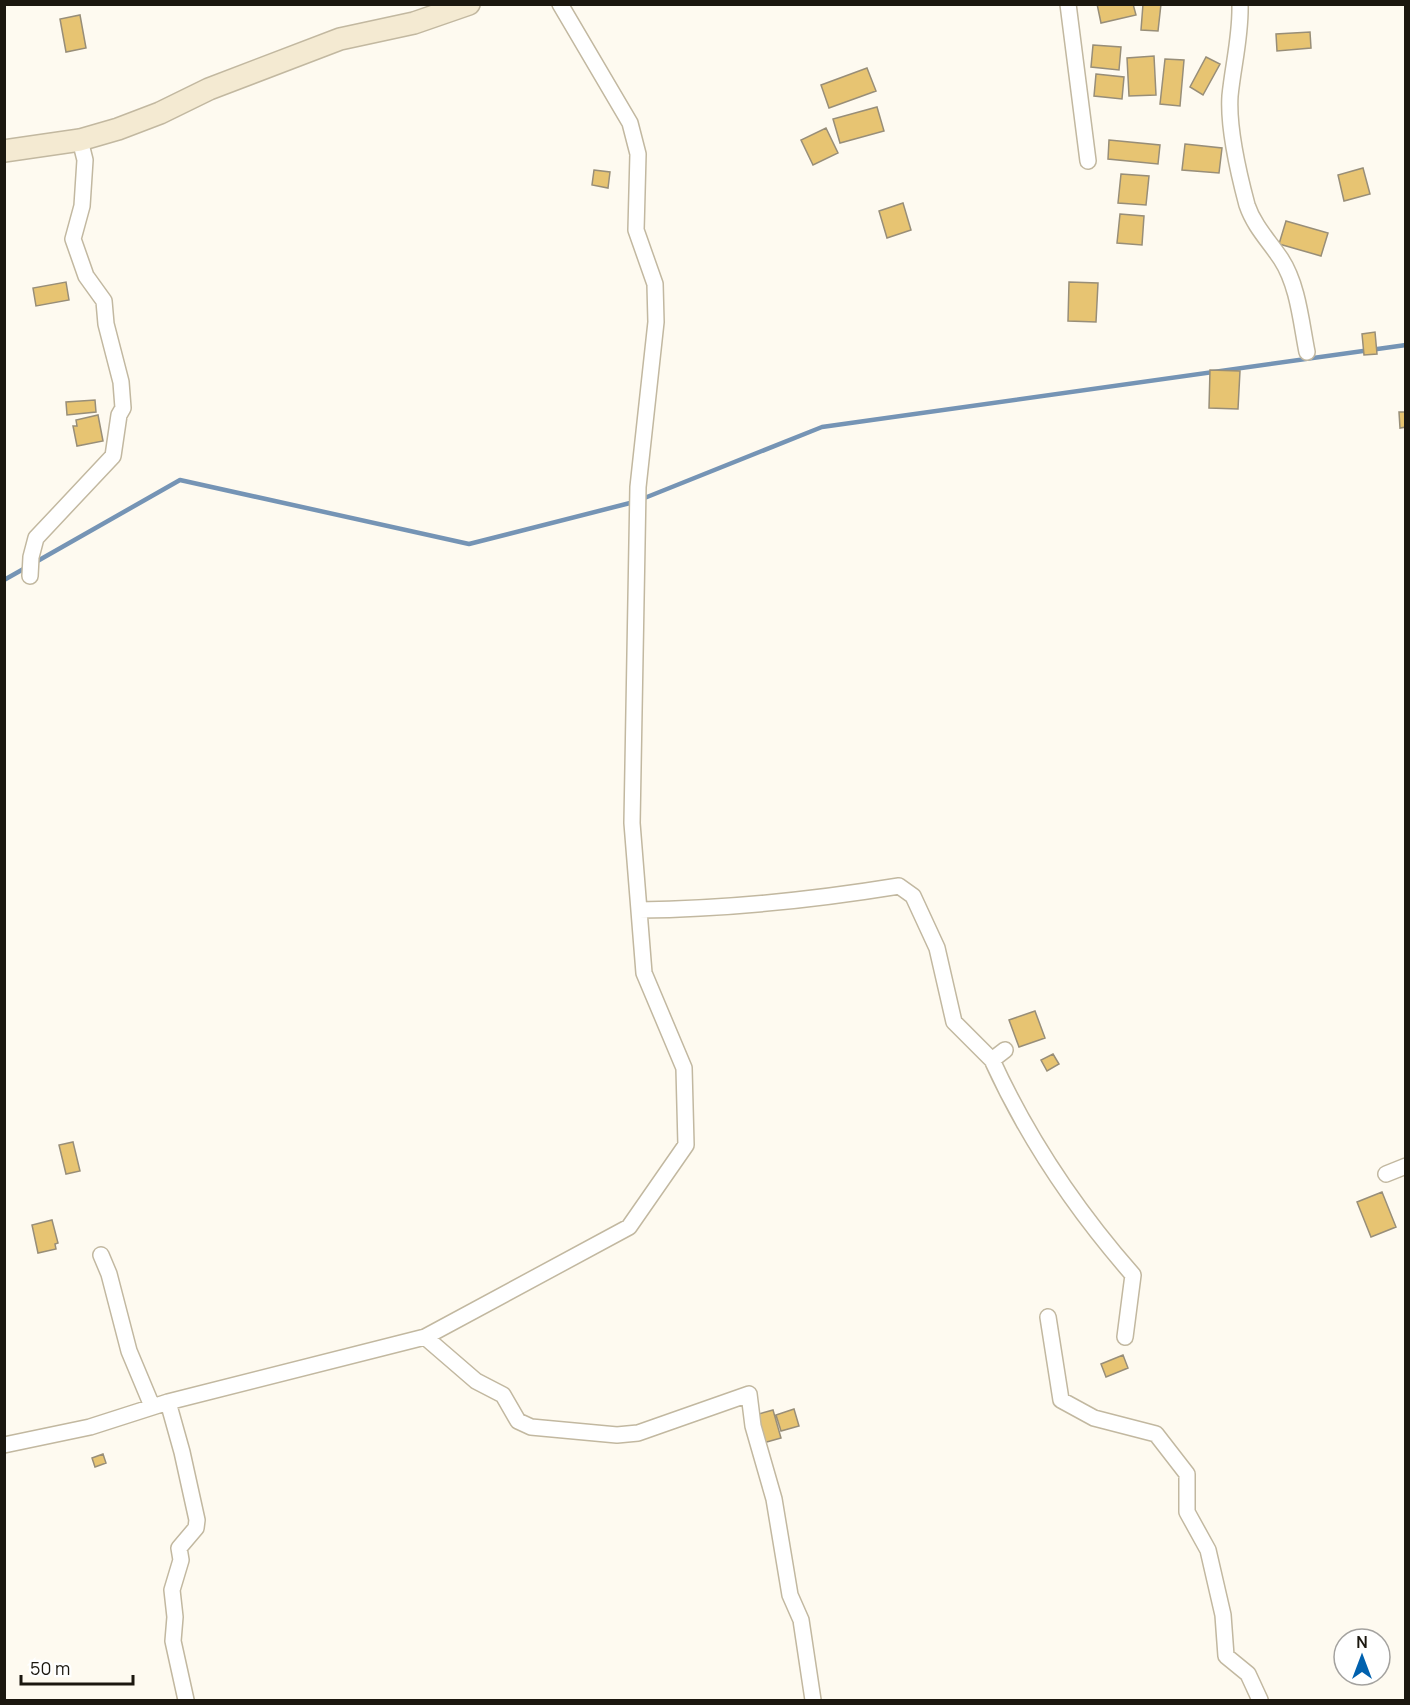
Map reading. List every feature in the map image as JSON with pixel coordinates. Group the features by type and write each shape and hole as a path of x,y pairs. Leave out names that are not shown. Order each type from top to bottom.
{"street":[{"path":"4,151 80,140 118,129 160,113 209,89 340,39 414,23 469,4"},
{"path":"4,1444 90,1427 168,1401 425,1337 630,1227 686,1145 684,1068 644,973 633,823 638,487 656,322 655,284 636,230 638,154 630,123 560,4"},
{"path":"1068,4 1088,161"},
{"path":"1240,4 1241,27 1230,98 1239,170 1248,207 1263,237 1282,260 1291,282 1307,352"},
{"path":"30,576 31,557 36,538 112,456 119,415 123,408 121,382 106,324 104,301 86,276 73,239 82,206 85,160 80,140"},
{"path":"639,910 688,909 826,898 899,886 913,896 937,948 954,1022 992,1060 1011,1101 1052,1171 1132,1275 1125,1337"},
{"path":"992,1060 1005,1050"},
{"path":"1386,1174 1406,1166"},
{"path":"101,1255 109,1274 129,1351 152,1406"},
{"path":"1048,1317 1061,1400 1094,1418 1156,1434 1187,1474 1187,1512 1208,1550 1223,1616 1226,1656 1248,1674 1260,1701"},
{"path":"425,1337 476,1381 503,1395 518,1421 531,1427 617,1435 638,1433 749,1394 753,1426 774,1499 790,1595 801,1620 813,1701"},
{"path":"168,1401 197,1520 195,1528 179,1548 181,1560 172,1590 175,1617 173,1641 186,1701"}],"building":[{"path":"1097,4 1133,4 1136,15 1101,23"},
{"path":"1143,4 1161,4 1158,31 1141,30"},
{"path":"80,15 86,48 66,52 60,19"},
{"path":"1310,32 1311,48 1277,51 1276,34"},
{"path":"1093,45 1121,47 1119,70 1091,67"},
{"path":"1154,56 1156,95 1129,96 1127,58"},
{"path":"1206,57 1220,64 1203,95 1190,87"},
{"path":"1165,59 1184,60 1180,106 1160,104"},
{"path":"867,68 876,91 829,108 821,85"},
{"path":"1096,74 1124,77 1122,99 1094,96"},
{"path":"877,107 884,131 840,143 833,119"},
{"path":"826,128 838,153 813,165 801,140"},
{"path":"1109,140 1160,145 1158,164 1108,159"},
{"path":"1185,144 1222,148 1219,173 1182,170"},
{"path":"1363,168 1370,194 1344,201 1338,175"},
{"path":"594,170 610,172 608,188 592,185"},
{"path":"1121,174 1149,176 1146,205 1118,203"},
{"path":"903,203 911,230 887,238 879,211"},
{"path":"1120,214 1144,216 1142,245 1117,243"},
{"path":"1286,221 1328,233 1321,256 1279,244"},
{"path":"66,282 69,300 36,306 33,288"},
{"path":"1069,282 1098,283 1096,322 1068,321"},
{"path":"1375,332 1377,354 1364,355 1362,334"},
{"path":"1210,370 1240,371 1238,409 1209,408"},
{"path":"95,400 96,412 67,415 66,402"},
{"path":"1399,412 1406,412 1406,427 1400,428"},
{"path":"98,415 103,441 77,446 73,426 77,426 76,420"},
{"path":"1035,1011 1045,1038 1019,1047 1009,1020"},
{"path":"1053,1054 1059,1064 1047,1071 1041,1060"},
{"path":"73,1142 80,1171 66,1174 59,1145"},
{"path":"1382,1192 1396,1227 1371,1237 1357,1202"},
{"path":"52,1220 58,1243 55,1244 56,1249 38,1253 32,1225"},
{"path":"1123,1355 1128,1368 1106,1377 1101,1364"},
{"path":"794,1409 799,1426 781,1431 776,1415"},
{"path":"773,1410 781,1438 763,1443 755,1415"},
{"path":"103,1454 106,1463 95,1467 92,1458"}],"waterway":[{"path":"642,499 822,427 1406,345"},
{"path":"34,563 180,480 469,544 634,502"},
{"path":"4,580 27,567"}]}
